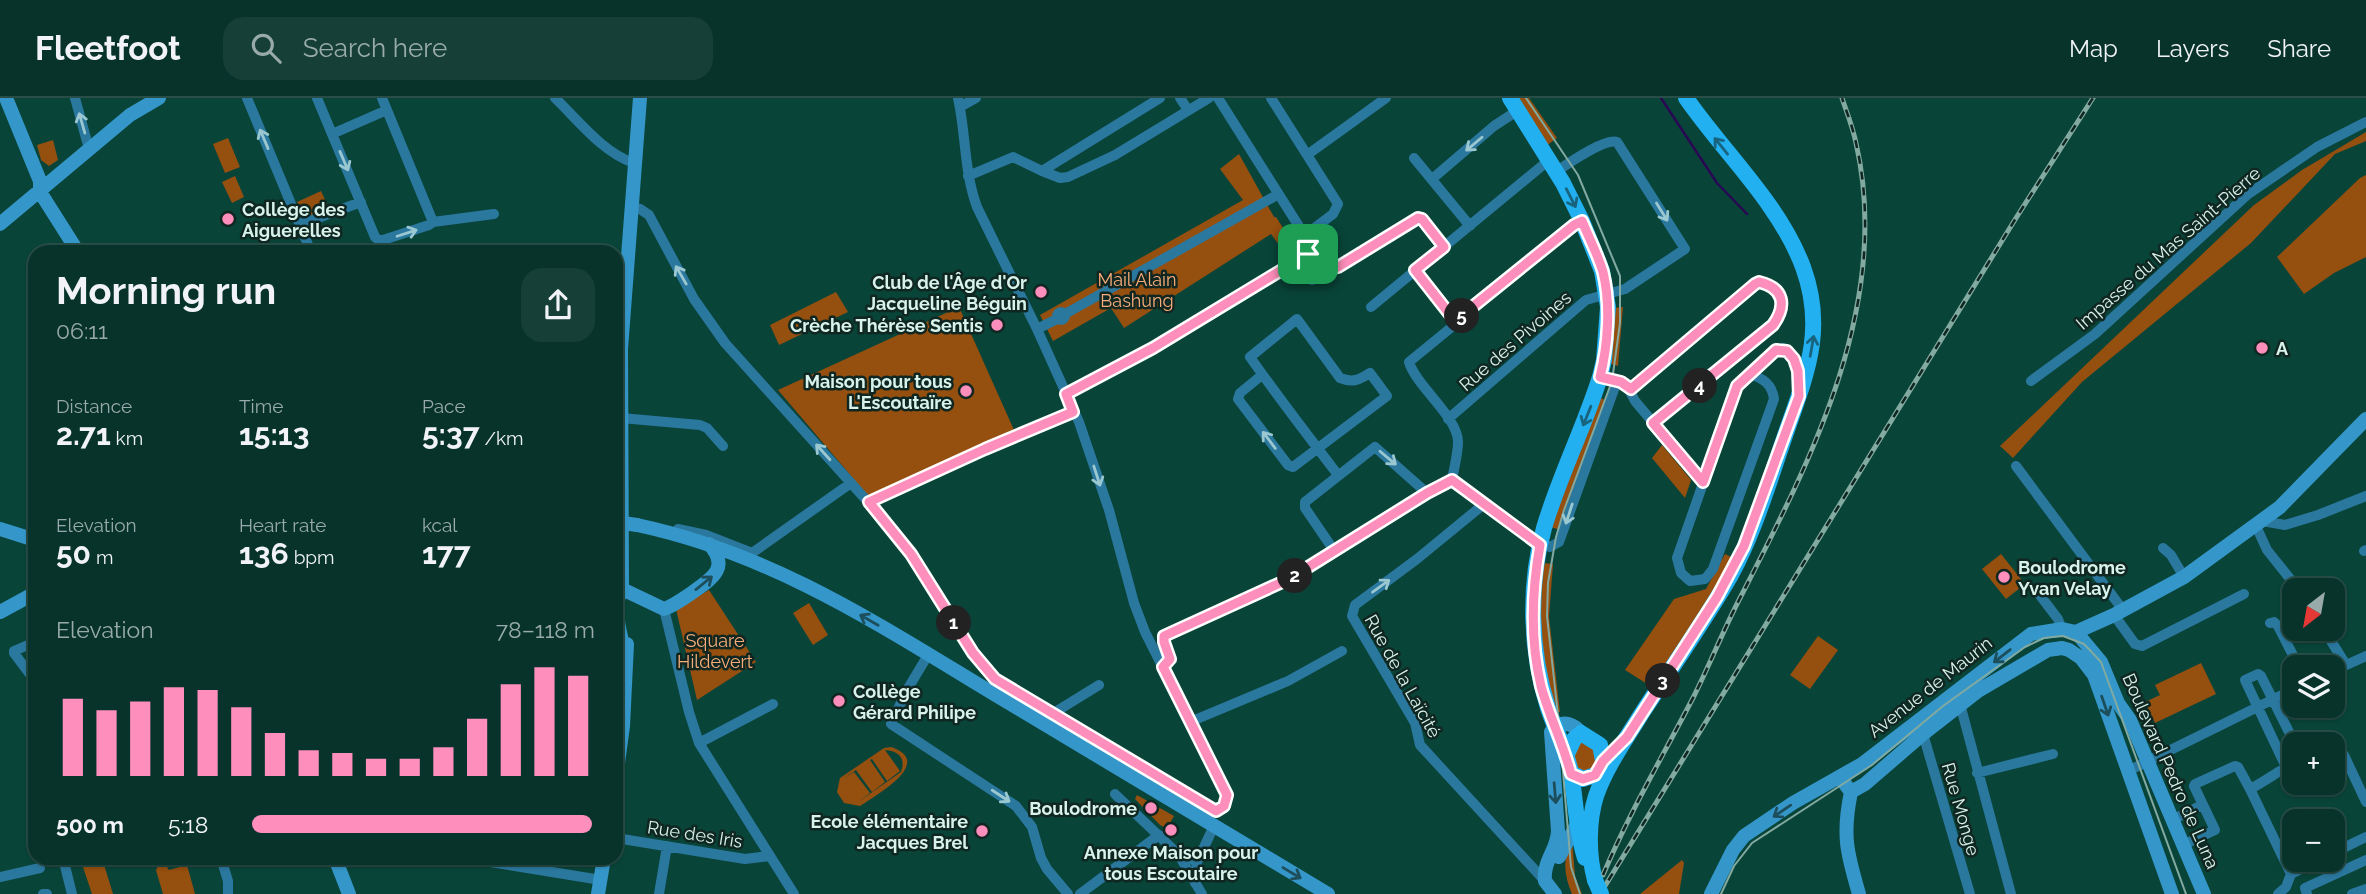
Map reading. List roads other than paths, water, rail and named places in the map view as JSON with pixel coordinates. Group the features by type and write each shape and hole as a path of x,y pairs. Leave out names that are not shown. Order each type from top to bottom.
{"main road":[{"path":"1596,882 1590,842 1595,797 1627,737 1731,573 1762,500 1799,396 1813,345 1811,302 1802,267 1772,211 1686,98"},
{"path":"1513,104 1553,165 1582,221 1602,271 1608,307 1600,377 1544,527 1534,598 1536,650 1541,685 1566,756 1584,857 1596,882"},
{"path":"1566,756 1574,739 1581,733 1600,745 1603,761"},
{"path":"1577,824 1603,761 1627,737"},
{"path":"1571,774 1583,779 1595,775"}],"street":[{"path":"6,98 40,181 40,192 74,245"},
{"path":"75,98 89,149"},
{"path":"0,224 40,192 139,103 159,98"},
{"path":"247,98 308,245"},
{"path":"317,98 375,237 380,241 433,222 494,214"},
{"path":"382,98 433,222"},
{"path":"555,98 613,152 634,163"},
{"path":"623,320 640,98"},
{"path":"976,98 959,102 968,176 978,210 1037,328 1066,394 1109,510 1134,603 1190,724 1227,795 1197,862 1195,883"},
{"path":"1042,171 1160,98"},
{"path":"1180,98 1188,110"},
{"path":"968,176 1013,158 1060,178 1068,177 1115,155 1209,98"},
{"path":"1217,98 1313,251 1329,269"},
{"path":"1270,98 1338,204 1333,215 1304,236"},
{"path":"1307,155 1386,98"},
{"path":"1432,179 1494,127 1513,104"},
{"path":"332,134 387,110"},
{"name":"Impasse du Mas Saint-Pierre","path":"2031,381 2095,334 2247,195 2317,147 2366,122"},
{"name":"Rue des Pivoines","path":"1448,419 1586,300 1625,289 1685,249 1620,145 1611,140 1575,158 1553,165"},
{"path":"1414,158 1470,226"},
{"path":"1371,307 1470,226 1553,165"},
{"path":"1037,328 1277,195"},
{"path":"299,225 361,202"},
{"path":"630,207 649,215 694,299 725,343 869,502 911,554 985,670 1002,685 1052,714 1328,894"},
{"path":"1290,264 1315,280 1329,269 1338,267 1418,218 1422,219 1444,247"},
{"path":"1452,480 1458,439 1448,419 1409,365 1410,355 1453,326 1455,321 1582,221"},
{"path":"1066,394 1153,348 1313,251"},
{"path":"1415,270 1455,321"},
{"path":"1631,389 1755,284 1767,284 1781,298 1781,313 1773,325 1653,423"},
{"path":"1262,375 1238,397 1290,467 1295,467 1318,449 1387,396 1370,373 1359,380 1348,381 1340,377 1297,319 1250,357 1262,375 1318,449 1338,475"},
{"path":"1749,374 1771,387 1774,400 1719,556 1707,577 1695,582 1685,578 1677,558 1737,386 1749,374 1776,350 1783,348 1791,353 1798,371 1799,396"},
{"path":"1600,377 1617,381 1631,389 1635,401 1703,482"},
{"path":"1452,480 1540,545 1550,547 1560,540 1617,381"},
{"path":"869,502 1073,412"},
{"path":"623,418 700,425 707,428 723,446"},
{"name":"Avenue de Maurin","path":"1711,894 1733,850 1744,836 1793,803 1862,764 2022,640 2037,632 2069,630 2119,613 2184,577 2280,507 2366,419"},
{"path":"1335,552 1305,505 1307,499 1375,447 1427,493"},
{"path":"2016,467 2119,613 2135,644 2141,646 2244,594"},
{"path":"1163,667 1170,659 1164,642 1166,634 1289,579 1452,480"},
{"path":"623,520 706,535 752,553 851,483"},
{"path":"2289,578 2267,550 2259,524 2285,525 2366,496"},
{"name":"Rue de la Laïcité","path":"1484,504 1355,605 1352,616 1415,723 1420,745 1545,881"},
{"path":"2280,507 2298,521"},
{"path":"623,521 709,544 796,579 1215,819"},
{"path":"0,529 28,540"},
{"path":"664,610 695,591 716,573 719,560 709,544"},
{"path":"2164,548 2184,577"},
{"path":"2036,590 2069,630 2066,649"},
{"path":"623,591 664,610"},
{"path":"0,612 28,597"},
{"path":"664,610 699,743 794,894"},
{"path":"2270,623 2274,622 2278,626 2293,655"},
{"name":"Boulevard Pedro de Luna","path":"2069,630 2101,662 2118,703 2130,720 2204,894"},
{"path":"2331,641 2346,665 2366,656"},
{"path":"28,645 14,651 28,672"},
{"path":"623,646 623,710"},
{"name":"Avenue de Maurin","path":"1851,792 1866,785 1946,715 1997,678 2048,650 2066,649"},
{"name":"Boulevard Pedro de Luna","path":"2066,649 2081,658 2094,675 2172,894"},
{"path":"1190,724 1212,712 1288,681 1342,651"},
{"path":"928,655 891,724 1016,806 1032,827 1047,869 1068,894"},
{"path":"2282,751 2245,680 2258,674 2289,732"},
{"path":"1052,714 1099,685"},
{"path":"2128,771 2282,696"},
{"path":"699,743 773,704"},
{"path":"1960,704 2011,894"},
{"path":"1946,715 1955,717 1964,724"},
{"path":"1555,894 1545,881 1544,869 1558,837 1550,736 1555,726 1564,723 1574,726 1581,733"},
{"name":"Rue Monge","path":"1923,734 1970,894"},
{"path":"1977,773 2053,754"},
{"path":"2345,757 2366,802"},
{"path":"2183,845 2215,830 2195,784 2235,766 2250,789 2291,874"},
{"path":"2250,789 2271,779 2282,769"},
{"path":"1841,777 1851,792 1845,841 1859,894"},
{"path":"1115,794 1175,850 1197,862"},
{"path":"2172,820 2202,805"},
{"path":"1535,894 1577,824"},
{"path":"1080,894 1159,835"},
{"path":"2345,847 2366,837"},
{"name":"Rue des Iris","path":"623,839 746,859 769,856"},
{"path":"659,894 667,846"},
{"path":"1175,850 1202,894"},
{"path":"2307,894 2305,888 2366,860"},
{"path":"65,865 72,894"},
{"path":"223,865 228,881 228,894"},
{"path":"338,865 349,894"},
{"path":"499,865 599,887 603,865"},
{"path":"0,877 40,868"},
{"path":"2278,894 2295,872"},
{"path":"2352,894 2366,888"}],"waterway":[{"path":"1661,98 1717,183 1747,214"}],"tram line":[{"path":"1526,98 1578,175 1620,276 1620,323 1612,381 1564,510 1548,583 1547,616 1571,867 1580,894"},
{"path":"1721,894 1734,866 1752,843 1872,765 1943,706 2025,647 2044,638 2063,636 2084,644 2101,662 2186,894"}],"railway":[{"path":"1603,875 1635,807 1694,696 1792,493 1838,380 1854,322 1863,263 1865,203 1856,143 1842,98"},
{"path":"1600,894 2016,218 2093,98"}],"place":[{"name":"Collège des Aiguerelles","path":"228,219"},
{"name":"Club de l'Âge d'Or Jacqueline Béguin","path":"1041,292"},
{"name":"Crèche Thérèse Sentis","path":"997,325"},
{"name":"A","path":"2262,348"},
{"name":"Maison pour tous L'Escoutaïre","path":"966,391"},
{"name":"Boulodrome Yvan Velay","path":"2004,577"},
{"name":"Collège Gérard Philipe","path":"839,701"},
{"name":"Boulodrome","path":"1151,808"},
{"name":"Annexe Maison pour tous Escoutaire","path":"1171,830"},
{"name":"Ecole élémentaire Jacques Brel","path":"982,831"}],"park label":[{"name":"Mail Alain Bashung","path":"1137,289"},
{"name":"Square Hildevert","path":"715,650"}]}
